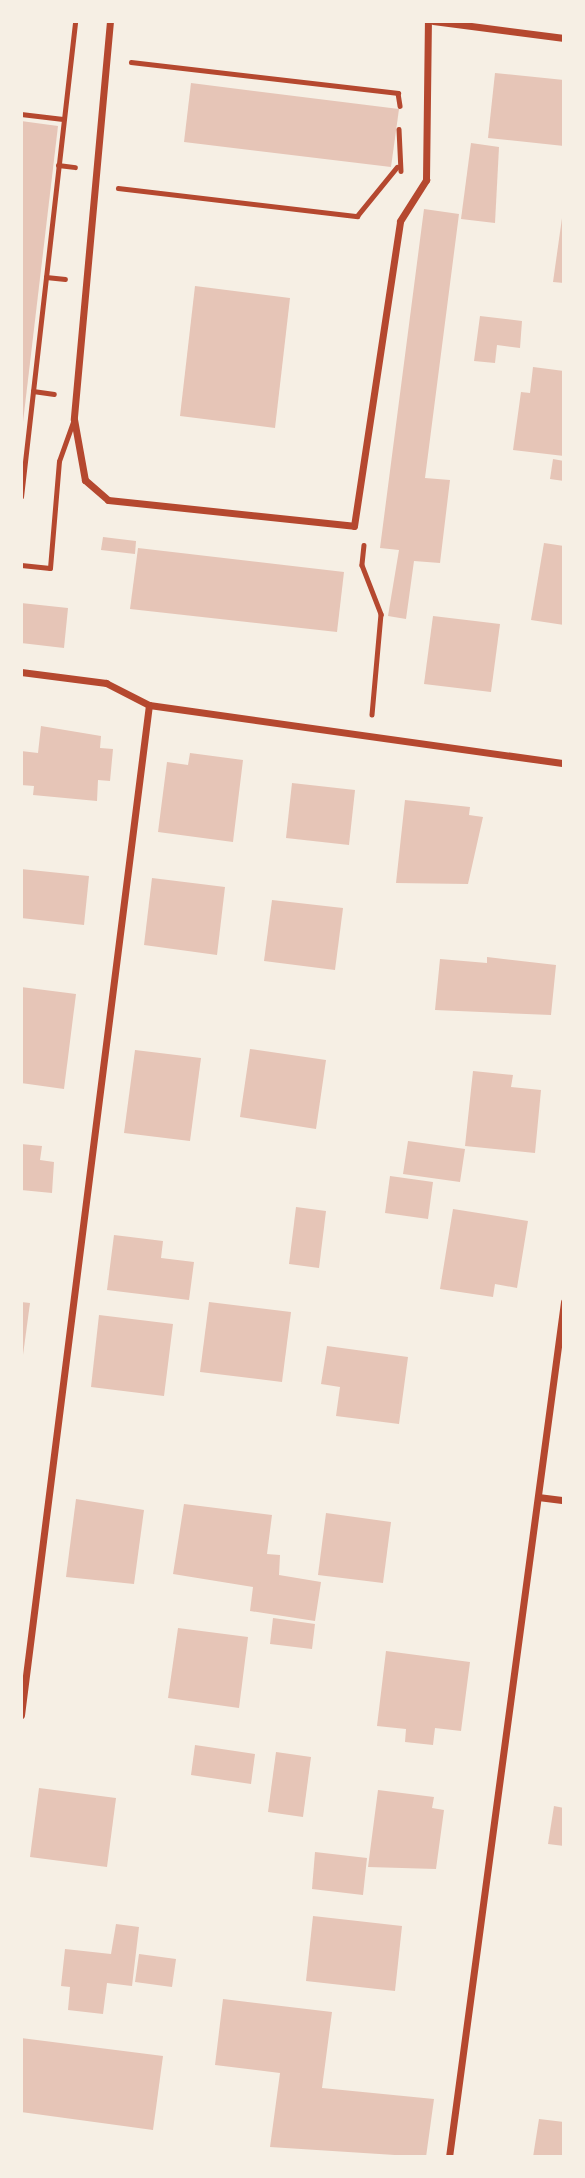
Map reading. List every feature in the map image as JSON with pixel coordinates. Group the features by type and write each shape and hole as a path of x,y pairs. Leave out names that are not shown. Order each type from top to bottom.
{"street":[{"path":"110,21 74,419 85,481 108,499 354,526 400,221 416,195 429,155 430,21 564,38"},
{"path":"21,672 106,683 149,705 564,763"},
{"path":"21,1715 149,705"},
{"path":"449,2157 564,1302"},
{"path":"538,1497 564,1500"}],"lane":[{"path":"21,565 50,568 59,461 74,419"}],"path":[{"path":"21,497 75,21"},
{"path":"74,31 93,57 398,93 401,112"},
{"path":"21,114 64,119"},
{"path":"95,186 357,216 397,167 400,125"},
{"path":"397,167 416,195"},
{"path":"354,526 380,614 370,736"}],"building":[{"path":"495,73 564,80 564,146 488,138"},
{"path":"191,83 399,109 391,167 184,142"},
{"path":"21,121 58,126 23,422 21,422"},
{"path":"471,143 499,147 495,223 461,219"},
{"path":"424,209 459,214 425,478 450,480 440,563 414,561 406,619 388,616 399,550 380,548"},
{"path":"564,218 564,283 553,282"},
{"path":"195,286 290,298 275,428 180,416"},
{"path":"480,316 522,321 520,348 497,345 495,363 474,361"},
{"path":"533,367 564,371 564,456 513,450 521,392 530,393"},
{"path":"553,459 564,461 564,481 550,479"},
{"path":"103,537 136,541 135,554 101,550"},
{"path":"544,543 564,546 564,625 531,620"},
{"path":"138,548 344,572 337,632 130,609"},
{"path":"21,603 68,608 64,648 21,643"},
{"path":"433,616 500,624 491,692 424,684"},
{"path":"41,726 101,736 100,748 113,749 110,781 98,780 97,801 33,795 34,786 21,785 21,751 38,753"},
{"path":"190,753 243,760 233,842 158,832 167,762 188,765"},
{"path":"292,783 355,790 349,845 286,838"},
{"path":"405,800 470,807 469,815 483,817 468,884 396,883"},
{"path":"21,869 89,876 84,925 21,918"},
{"path":"152,878 225,887 217,955 144,945"},
{"path":"272,900 343,908 335,970 264,961"},
{"path":"487,957 556,965 551,1015 435,1010 440,959 487,963"},
{"path":"21,987 76,994 64,1089 21,1083"},
{"path":"250,1049 326,1060 316,1129 240,1117"},
{"path":"135,1050 201,1058 190,1141 124,1133"},
{"path":"473,1071 513,1075 511,1087 541,1090 535,1153 465,1146"},
{"path":"408,1141 465,1149 460,1182 403,1174"},
{"path":"21,1144 42,1146 40,1160 54,1162 52,1193 21,1190"},
{"path":"390,1176 433,1182 428,1219 385,1213"},
{"path":"296,1207 326,1211 319,1268 289,1264"},
{"path":"453,1209 528,1221 517,1288 495,1284 493,1297 440,1289"},
{"path":"114,1235 163,1241 161,1258 194,1262 189,1300 107,1290"},
{"path":"21,1302 30,1303 23,1355 21,1355"},
{"path":"209,1302 291,1312 282,1382 200,1372"},
{"path":"99,1315 173,1324 164,1396 91,1387"},
{"path":"327,1346 408,1357 399,1424 336,1416 340,1387 321,1384"},
{"path":"76,1499 144,1510 134,1584 66,1577"},
{"path":"184,1504 272,1515 267,1554 280,1555 279,1575 321,1582 315,1621 250,1611 253,1587 173,1574"},
{"path":"326,1513 391,1522 383,1583 318,1575"},
{"path":"273,1618 315,1624 312,1649 270,1644"},
{"path":"178,1628 248,1637 239,1708 168,1698"},
{"path":"386,1651 470,1662 461,1731 435,1728 433,1745 405,1742 406,1729 377,1726"},
{"path":"195,1745 255,1754 251,1784 191,1775"},
{"path":"276,1752 311,1757 303,1817 268,1812"},
{"path":"39,1788 116,1798 107,1867 30,1857"},
{"path":"378,1790 434,1797 432,1808 444,1810 436,1869 368,1867"},
{"path":"554,1806 564,1808 564,1846 548,1844"},
{"path":"315,1852 367,1858 363,1895 312,1889"},
{"path":"313,1916 402,1926 395,1991 306,1981"},
{"path":"116,1924 139,1927 132,1986 107,1983 103,2014 68,2010 70,1987 61,1986 65,1949 111,1954"},
{"path":"139,1954 176,1959 172,1987 135,1982"},
{"path":"223,1999 332,2012 322,2088 434,2099 426,2157 270,2147 280,2073 215,2065"},
{"path":"21,2038 163,2056 153,2130 21,2112"},
{"path":"539,2119 564,2122 564,2157 533,2157"}]}
